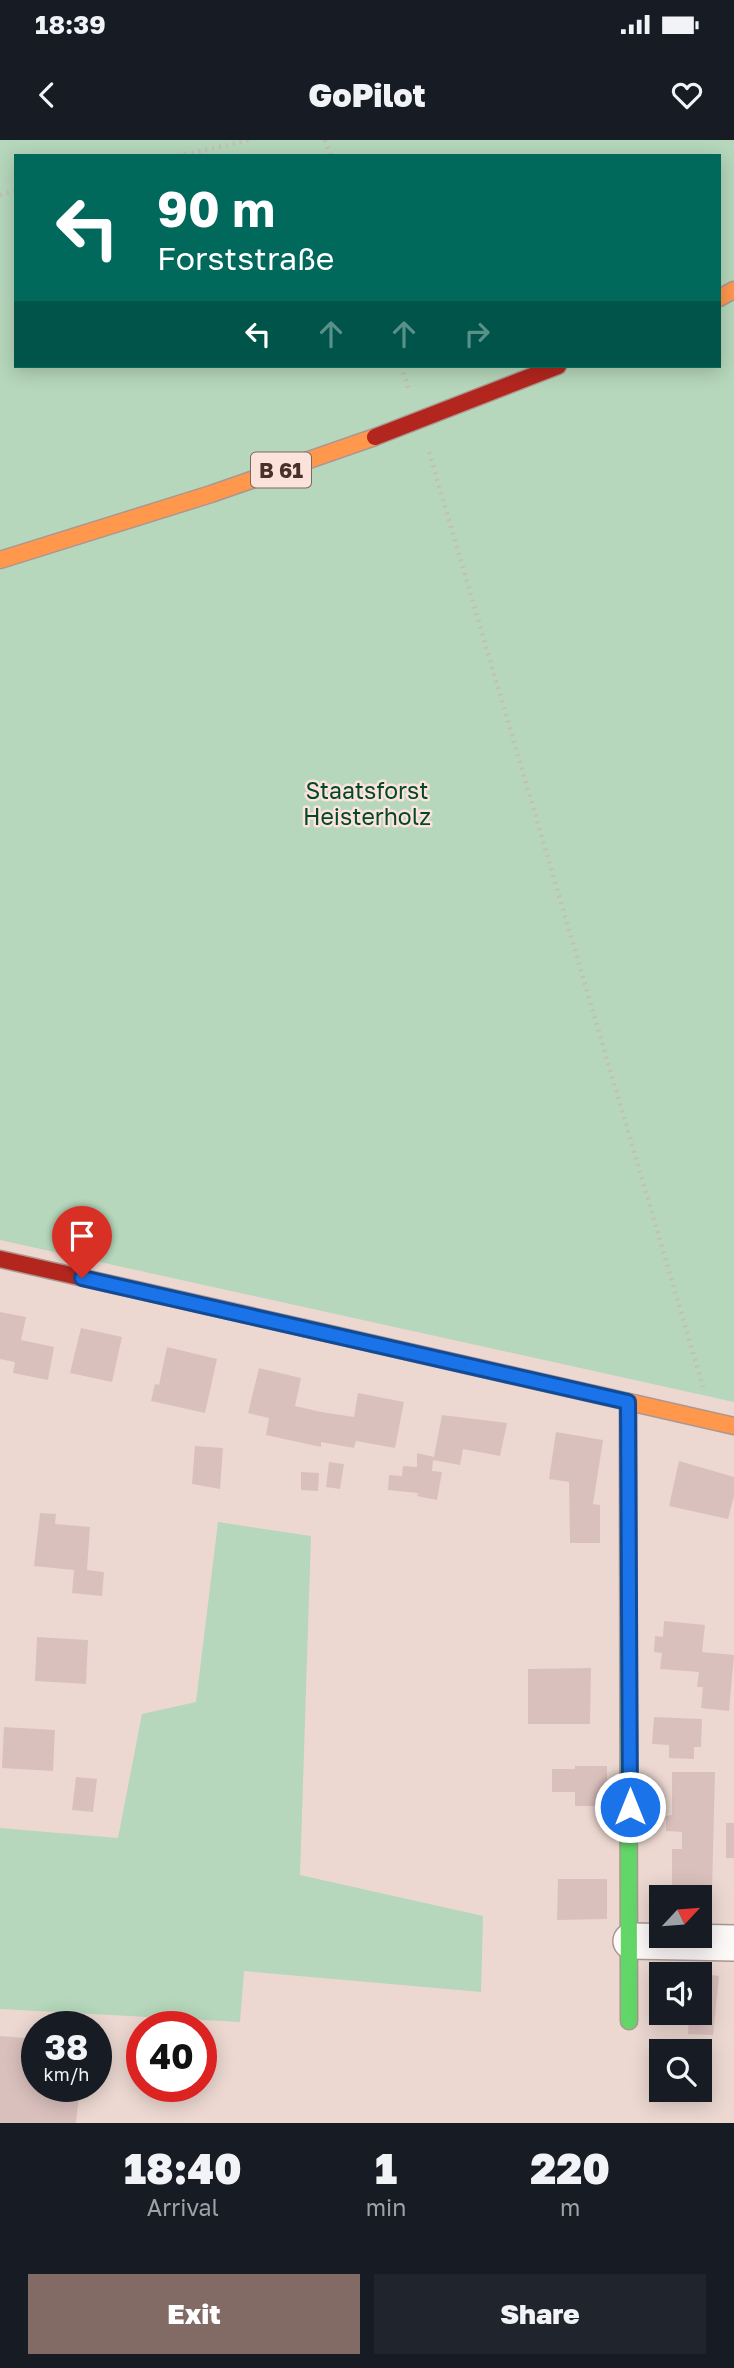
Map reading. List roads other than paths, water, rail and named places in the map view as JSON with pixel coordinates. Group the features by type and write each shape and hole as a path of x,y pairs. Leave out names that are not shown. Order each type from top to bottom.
{"street":[{"name":"B 61","path":"0,560 125,524 420,422 553,368"},
{"path":"0,1259 734,1426"},
{"path":"628,1402 631,1941 629,2021"},
{"path":"631,1941 734,1943"}],"park label":[{"name":"Staatsforst Heisterholz","path":"367,803"}]}
